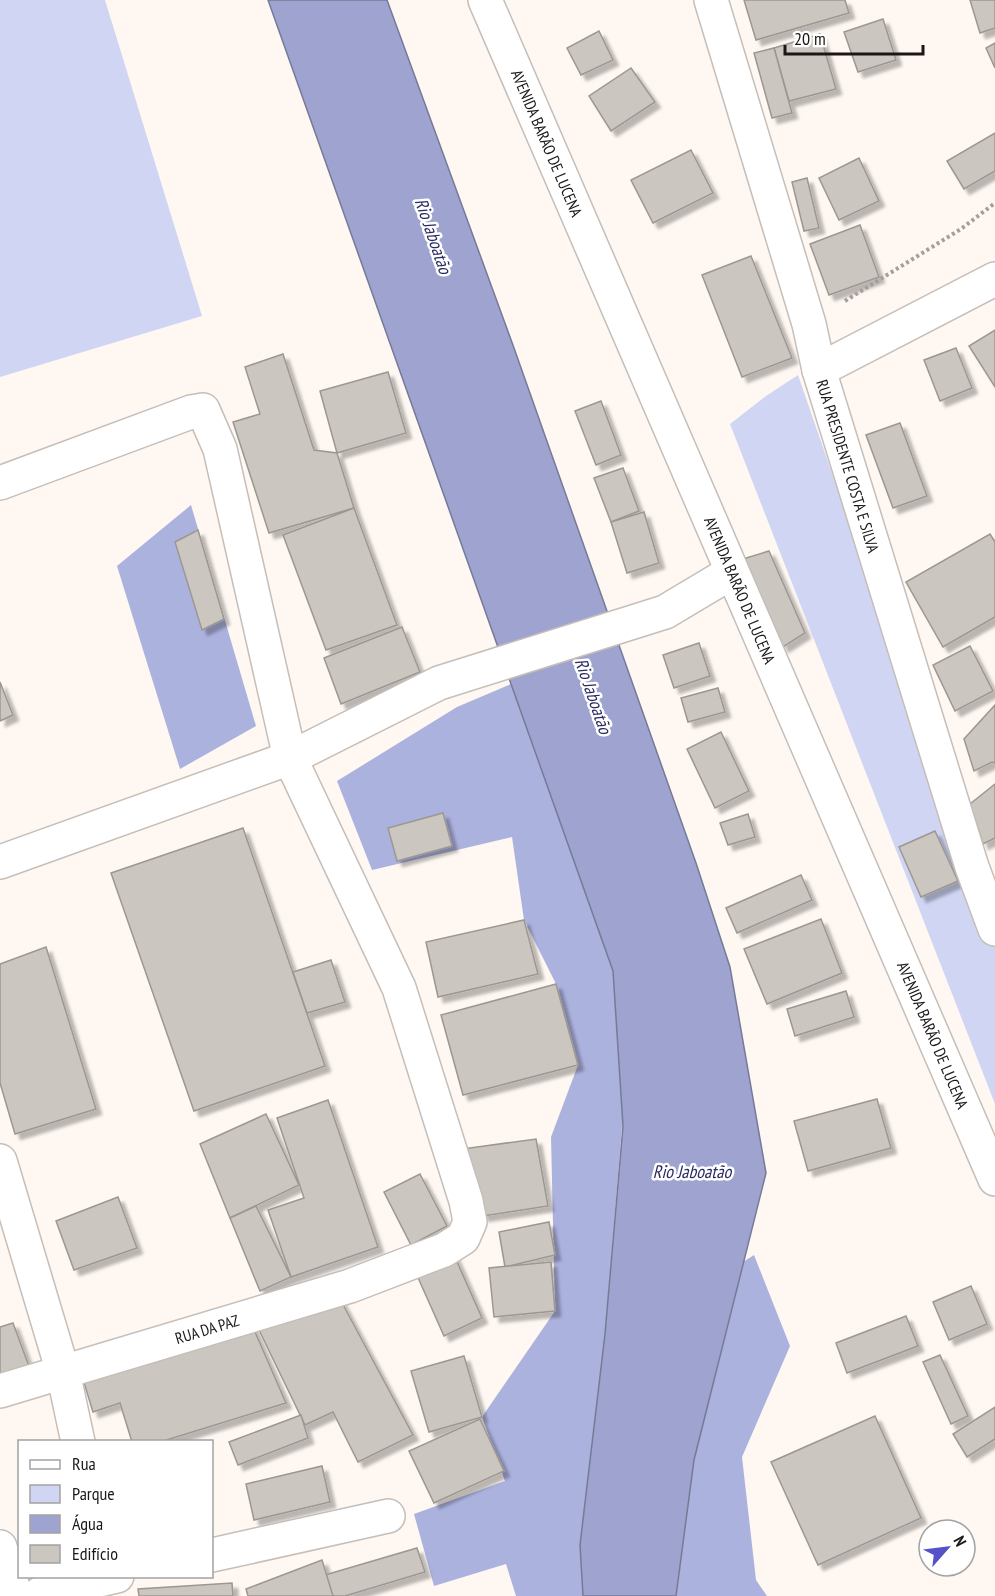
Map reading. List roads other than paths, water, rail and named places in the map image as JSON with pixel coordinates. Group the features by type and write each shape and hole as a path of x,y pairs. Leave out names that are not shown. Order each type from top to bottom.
{"street":[{"name":"AVENIDA BARÃO DE LUCENA","path":"485,0 995,1179"},
{"name":"RUA PRESIDENTE COSTA E SILVA","path":"711,0 809,324 819,370 983,864 995,929"},
{"path":"819,370 995,279"},
{"name":"RUA DA PAZ","path":"0,483 203,410 219,449 290,758 399,988 466,1202 470,1222 463,1238 444,1250 350,1286 0,1391"},
{"path":"0,862 290,758 439,683 665,612 732,572"},
{"path":"0,1161 63,1372 78,1440"},
{"path":"213,1556 388,1516"},
{"path":"0,1547 18,1568"},
{"path":"26,1578 36,1590 105,1578"}],"water":[{"name":"Rio Jaboatão","path":"268,0 387,0 514,348 696,863 730,967 766,1173 694,1460 676,1596 583,1596 580,1545 605,1334 623,1126 613,971"}]}
